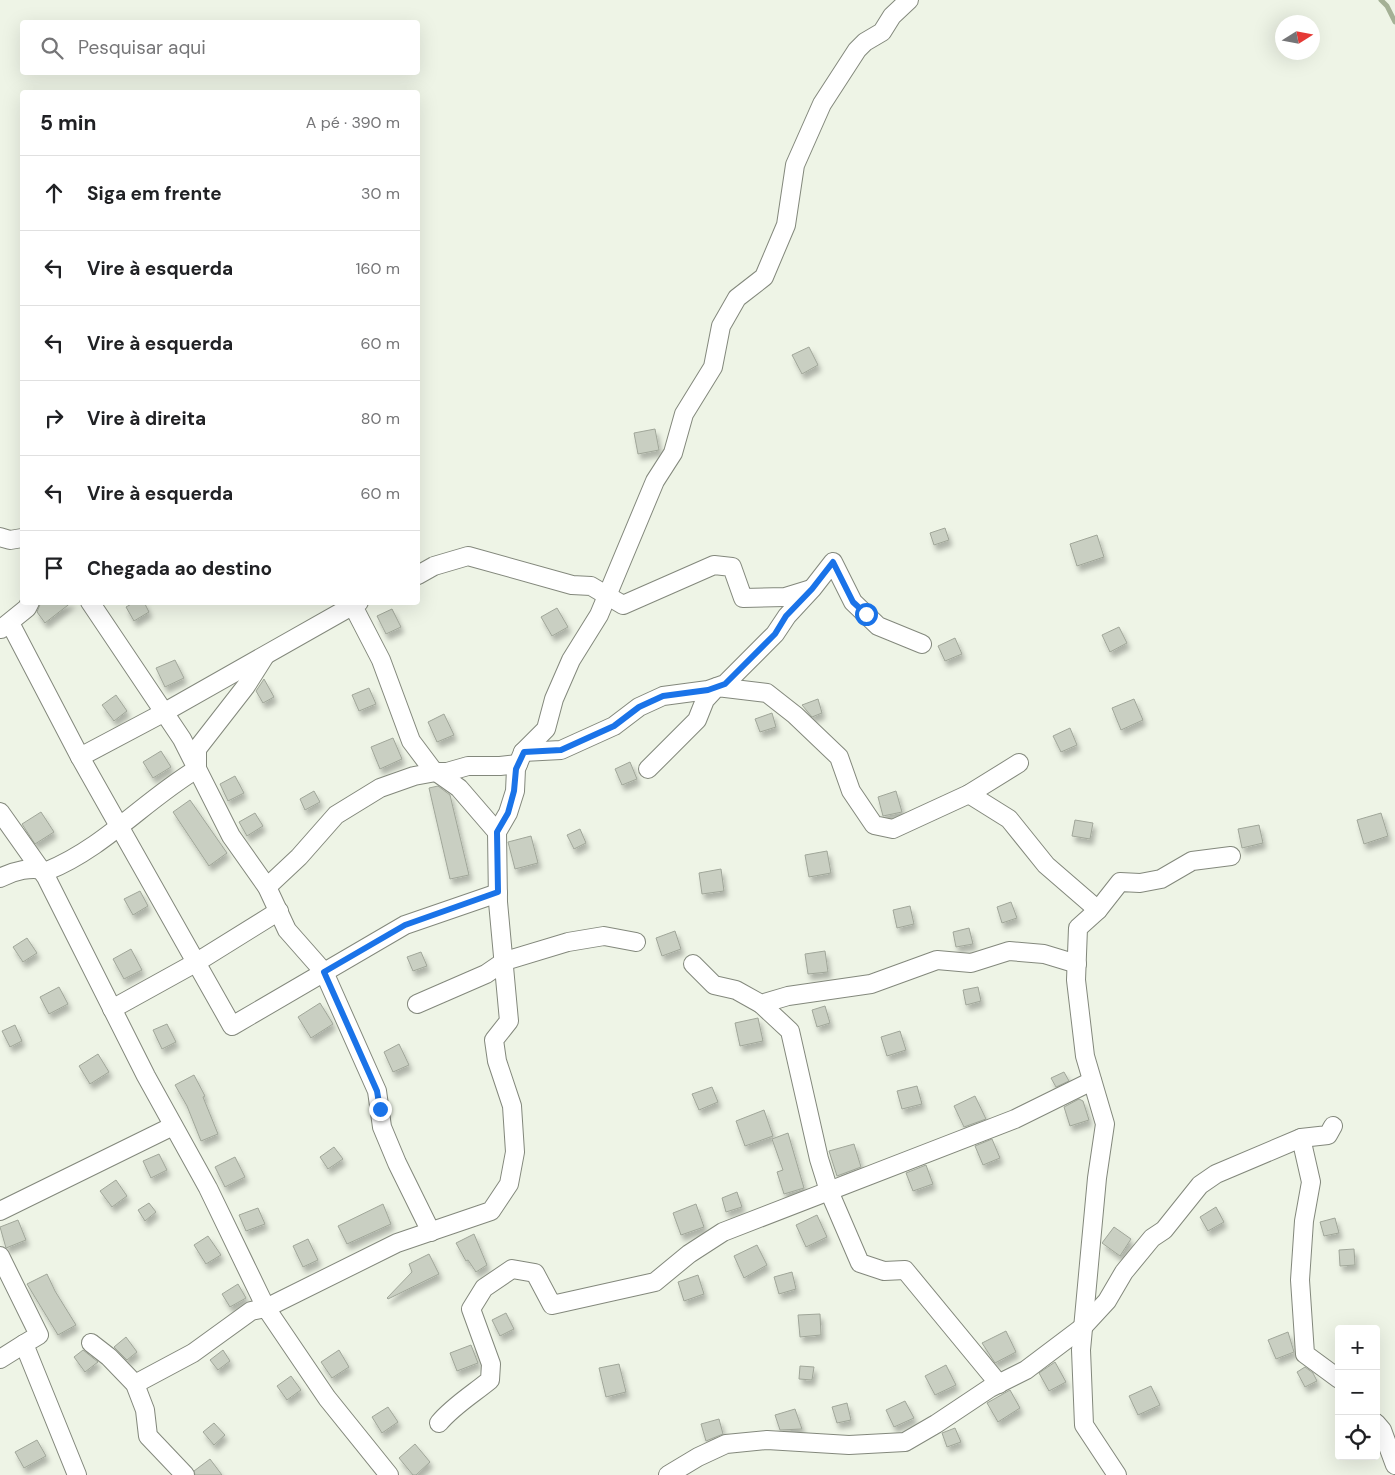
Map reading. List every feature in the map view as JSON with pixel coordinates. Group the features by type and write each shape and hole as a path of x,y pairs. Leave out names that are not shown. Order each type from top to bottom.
{"street":[{"path":"135,1384 192,1353 252,1311 266,1308 397,1244 491,1211 509,1184 515,1152 512,1106 497,1061 494,1040 509,1022 498,892 497,832 508,813 521,758 546,729 554,699 570,660 599,615 655,481 673,453 684,414 713,367 721,326 736,298 764,277 786,225 795,164 822,104 857,50 865,42 882,32 892,16 909,0"},
{"path":"0,537 10,540 20,538"},
{"path":"420,574 434,566 468,556 572,585 591,586 606,597 623,605 714,565 732,567 743,598 785,598 812,589"},
{"path":"267,886 299,857 336,815 380,788 414,776 447,772 468,766 500,766 521,758 561,750 614,726 639,707 663,696 708,690 725,684 736,675 812,589 833,562 853,602 878,626 922,644"},
{"path":"27,605 5,626 232,1026 405,925 498,892"},
{"path":"92,605 117,638 164,714 182,739 231,836 267,886 286,930 324,972 377,1091 382,1127 396,1163 431,1232"},
{"path":"80,757 164,714 351,605"},
{"path":"355,605 382,660 411,741 436,772 459,788 497,832"},
{"path":"197,769 197,749 246,686 265,656"},
{"path":"648,769 697,720 705,700 717,687"},
{"path":"717,687 767,693 795,715 839,757 851,791 874,825 893,829 969,794 1019,764"},
{"path":"0,878 23,870 40,868 47,871 70,862 120,826 172,784 197,769"},
{"path":"969,794 1009,819 1046,865 1098,910"},
{"path":"0,812 40,868 173,1126 208,1188 266,1308 328,1398 389,1475"},
{"path":"1118,1475 1084,1425 1081,1350 1097,1178 1105,1124 1085,1056 1076,980 1078,928 1098,910 1120,882 1140,883 1160,879 1192,861 1230,856"},
{"path":"112,1009 197,962 279,911"},
{"path":"417,1004 486,974 505,961 568,942 604,936 636,942"},
{"path":"1044,954 1077,943"},
{"path":"761,1004 788,996 871,984 937,960 971,963 1009,951 1044,954 1077,964"},
{"path":"693,964 714,985 736,990 761,1004 790,1031 818,1158 829,1191 860,1263 884,1271 905,1270 999,1384"},
{"path":"439,1423 448,1412 490,1380 491,1364 471,1309 484,1288 512,1269 535,1273 552,1305 655,1282 689,1254 723,1232 1014,1119 1092,1081"},
{"path":"0,1211 173,1126"},
{"path":"668,1475 698,1456 726,1444 767,1440 849,1445 904,1442 999,1384 1026,1370 1083,1328 1107,1300 1124,1272 1152,1238 1164,1230 1200,1186 1216,1174 1233,1165 1301,1138 1328,1135 1334,1126"},
{"path":"1301,1138 1311,1182 1304,1221 1300,1280 1305,1354 1335,1376"},
{"path":"0,1256 39,1335 0,1359"},
{"path":"91,1343 109,1357 135,1384 145,1410 148,1436 185,1475"},
{"path":"24,1344 77,1475"},
{"path":"1380,1428 1395,1465"}],"building":[{"path":"809,347 818,365 802,374 792,355"},
{"path":"655,429 659,450 638,454 634,433"},
{"path":"945,528 949,540 934,545 930,533"},
{"path":"1097,535 1104,557 1077,566 1070,544"},
{"path":"40,605 68,605 45,623 37,612"},
{"path":"130,605 146,605 149,612 134,621 126,607"},
{"path":"557,608 568,627 552,636 541,617"},
{"path":"392,609 401,627 386,634 377,616"},
{"path":"1119,627 1127,643 1110,652 1102,635"},
{"path":"955,638 962,654 945,661 938,646"},
{"path":"175,660 184,678 165,687 156,668"},
{"path":"264,679 274,697 263,703 256,691"},
{"path":"369,688 376,704 359,711 352,695"},
{"path":"116,695 127,711 114,721 102,705"},
{"path":"818,699 822,713 812,717 802,705"},
{"path":"1134,699 1143,720 1121,730 1112,708"},
{"path":"772,713 776,727 760,732 755,719"},
{"path":"444,714 454,735 437,742 428,722"},
{"path":"1070,728 1077,745 1061,752 1053,736"},
{"path":"393,738 402,759 380,769 371,747"},
{"path":"161,751 171,767 153,778 143,762"},
{"path":"630,762 637,779 622,785 615,769"},
{"path":"235,776 244,793 228,801 220,784"},
{"path":"438,786 450,795 469,875 450,879 429,788"},
{"path":"314,791 320,802 305,810 300,799"},
{"path":"896,791 902,812 883,816 878,797"},
{"path":"190,800 227,853 209,866 173,812"},
{"path":"41,812 54,832 35,844 22,824"},
{"path":"255,813 263,826 247,836 239,822"},
{"path":"1381,813 1388,836 1364,844 1357,820"},
{"path":"1075,820 1093,823 1090,839 1072,836"},
{"path":"1259,825 1263,843 1242,848 1238,829"},
{"path":"580,829 586,843 574,849 567,835"},
{"path":"531,836 538,863 515,869 508,842"},
{"path":"827,851 831,873 809,877 805,855"},
{"path":"721,869 724,891 702,894 699,873"},
{"path":"140,891 148,906 133,915 124,899"},
{"path":"1011,902 1017,918 1002,923 997,907"},
{"path":"910,906 914,924 897,928 893,910"},
{"path":"969,928 973,944 956,947 953,932"},
{"path":"675,931 681,949 662,956 656,938"},
{"path":"27,938 37,953 23,962 13,947"},
{"path":"131,949 142,970 124,979 113,959"},
{"path":"825,951 828,972 808,974 805,954"},
{"path":"421,952 427,966 413,971 407,957"},
{"path":"59,987 68,1004 49,1014 40,997"},
{"path":"978,987 981,1001 966,1005 963,990"},
{"path":"320,1003 333,1024 311,1038 298,1017"},
{"path":"825,1006 830,1023 817,1027 812,1010"},
{"path":"758,1018 763,1041 740,1046 735,1023"},
{"path":"167,1024 176,1042 162,1049 153,1030"},
{"path":"15,1025 22,1041 10,1047 2,1031"},
{"path":"900,1031 906,1050 887,1056 881,1037"},
{"path":"399,1044 409,1065 393,1072 384,1052"},
{"path":"98,1054 109,1072 90,1084 79,1066"},
{"path":"1064,1072 1069,1081 1056,1087 1051,1078"},
{"path":"194,1075 205,1096 203,1097 218,1134 201,1141 187,1106 175,1085"},
{"path":"917,1086 922,1104 902,1109 897,1091"},
{"path":"712,1087 718,1102 699,1110 692,1094"},
{"path":"975,1096 986,1119 964,1127 954,1106"},
{"path":"1079,1099 1083,1101 1089,1120 1070,1126 1064,1107"},
{"path":"764,1110 773,1136 745,1146 736,1121"},
{"path":"788,1133 804,1188 784,1194 777,1172 783,1170 772,1139"},
{"path":"992,1139 1000,1158 983,1165 975,1146"},
{"path":"854,1144 861,1167 837,1176 829,1151"},
{"path":"334,1147 343,1159 328,1169 320,1157"},
{"path":"159,1154 167,1170 151,1178 143,1161"},
{"path":"235,1157 245,1177 225,1187 215,1167"},
{"path":"926,1165 933,1184 913,1191 906,1173"},
{"path":"116,1180 127,1196 112,1207 100,1191"},
{"path":"737,1192 742,1207 726,1212 722,1198"},
{"path":"149,1203 156,1212 145,1221 138,1210"},
{"path":"383,1204 391,1224 347,1244 338,1226"},
{"path":"696,1204 704,1227 681,1235 673,1213"},
{"path":"1216,1207 1224,1222 1208,1231 1200,1217"},
{"path":"258,1208 265,1224 246,1231 239,1215"},
{"path":"817,1215 827,1237 806,1247 796,1225"},
{"path":"1335,1218 1339,1233 1324,1236 1320,1222"},
{"path":"18,1220 26,1240 6,1248 0,1227"},
{"path":"1114,1227 1131,1239 1120,1256 1102,1243"},
{"path":"474,1234 487,1265 476,1272 468,1260 466,1261 456,1243"},
{"path":"208,1236 221,1255 206,1264 194,1245"},
{"path":"308,1239 318,1260 303,1267 293,1246"},
{"path":"757,1245 767,1265 744,1278 734,1256"},
{"path":"1354,1249 1355,1265 1340,1266 1339,1250"},
{"path":"429,1254 439,1274 388,1299 412,1272 409,1264"},
{"path":"792,1272 796,1289 779,1294 774,1277"},
{"path":"47,1274 76,1325 58,1335 27,1284"},
{"path":"698,1275 704,1294 684,1301 678,1282"},
{"path":"238,1284 246,1298 230,1307 222,1294"},
{"path":"506,1313 514,1329 500,1336 492,1320"},
{"path":"820,1314 821,1335 800,1337 798,1315"},
{"path":"1006,1331 1016,1352 995,1363 982,1343"},
{"path":"1288,1332 1294,1352 1276,1359 1268,1340"},
{"path":"126,1337 137,1352 127,1360 114,1347"},
{"path":"471,1345 478,1363 457,1371 450,1353"},
{"path":"83,1350 98,1362 85,1372 74,1357"},
{"path":"223,1350 230,1361 218,1370 210,1360"},
{"path":"339,1350 349,1367 332,1378 321,1362"},
{"path":"1055,1362 1066,1382 1049,1391 1039,1373"},
{"path":"619,1364 626,1392 606,1397 599,1368"},
{"path":"946,1365 956,1385 935,1395 925,1376"},
{"path":"800,1366 814,1367 812,1380 799,1379"},
{"path":"1305,1367 1313,1373 1317,1381 1305,1387 1297,1372"},
{"path":"291,1376 301,1390 287,1400 277,1386"},
{"path":"1151,1386 1160,1405 1138,1415 1129,1396"},
{"path":"1010,1390 1020,1408 998,1422 987,1403"},
{"path":"905,1401 914,1418 894,1427 886,1410"},
{"path":"847,1403 851,1420 837,1423 832,1407"},
{"path":"388,1407 398,1422 382,1433 372,1417"},
{"path":"795,1409 802,1429 780,1430 775,1415"},
{"path":"719,1419 723,1434 706,1441 701,1424"},
{"path":"214,1423 225,1435 214,1445 203,1432"},
{"path":"955,1428 961,1442 947,1447 942,1433"},
{"path":"37,1440 46,1456 24,1468 15,1452"},
{"path":"415,1444 430,1462 416,1475 413,1475 399,1458"},
{"path":"210,1459 222,1475 195,1475 194,1471"}],"waterway":[{"path":"1381,0 1387,6 1395,22"}],"route":[{"path":"380,1109 377,1091 353,1041 324,972 405,925 498,892 497,832 508,813 514,791 516,769 524,752 561,750 614,726 639,707 663,696 708,690 725,684 775,634 786,616 800,603 833,562 853,602 866,614"}]}
